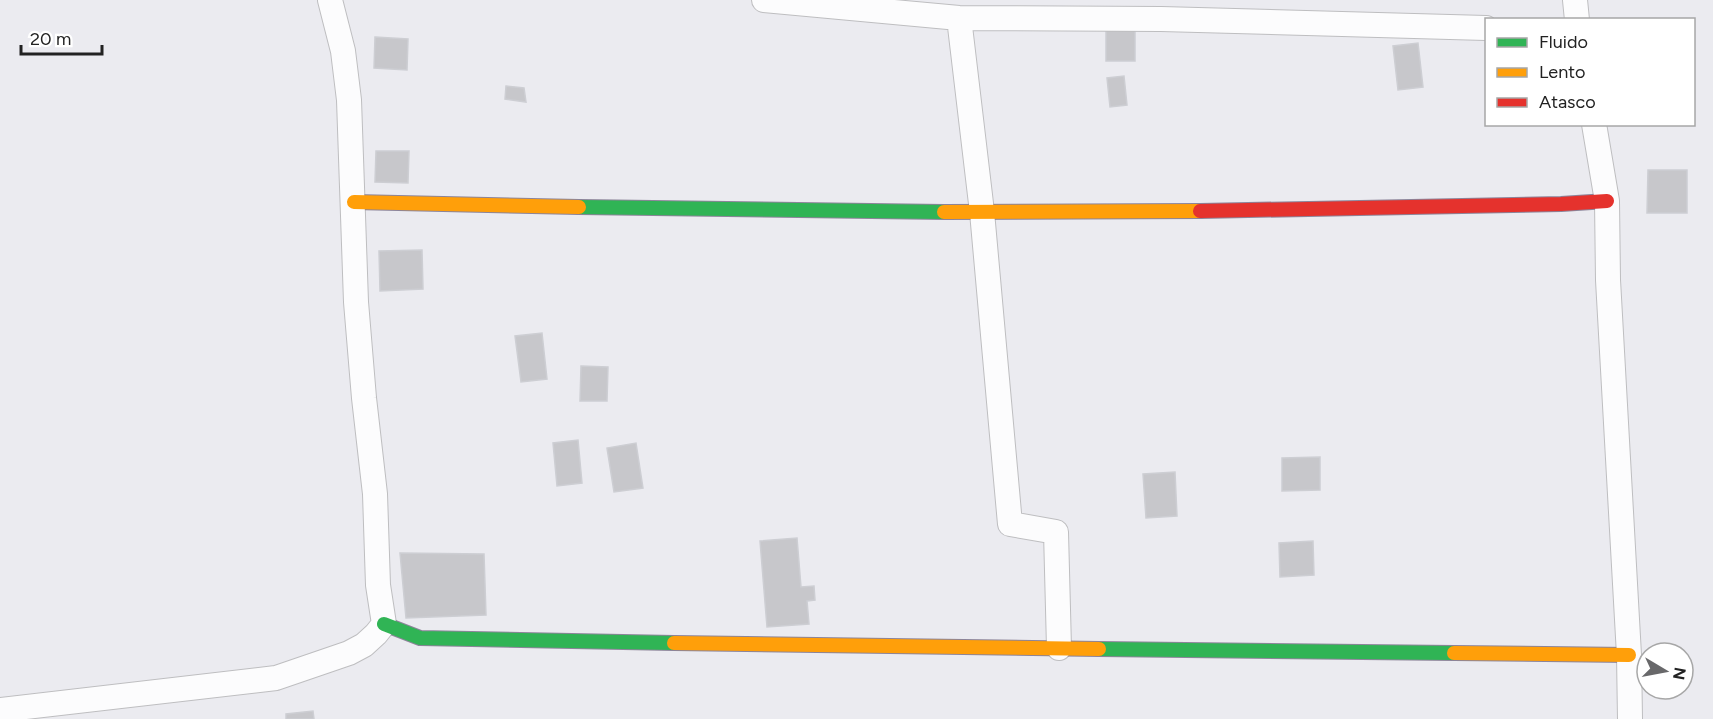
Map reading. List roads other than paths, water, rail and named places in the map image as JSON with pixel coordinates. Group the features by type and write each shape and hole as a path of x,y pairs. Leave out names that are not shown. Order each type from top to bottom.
{"street":[{"path":"330,0 342,51 349,100 356,302 375,494 378,585 384,624"},
{"path":"764,0 959,18 1161,19 1485,28"},
{"path":"1575,0 1577,18"},
{"path":"959,18 982,212 1010,524 1056,532 1059,648"},
{"path":"1594,126 1607,201 1608,280 1629,655 1630,719"},
{"path":"354,202 796,212 1142,212 1607,201"},
{"path":"384,624 420,638 972,648 1629,655"},
{"path":"0,710 276,678 349,653 364,645 384,624"}]}
